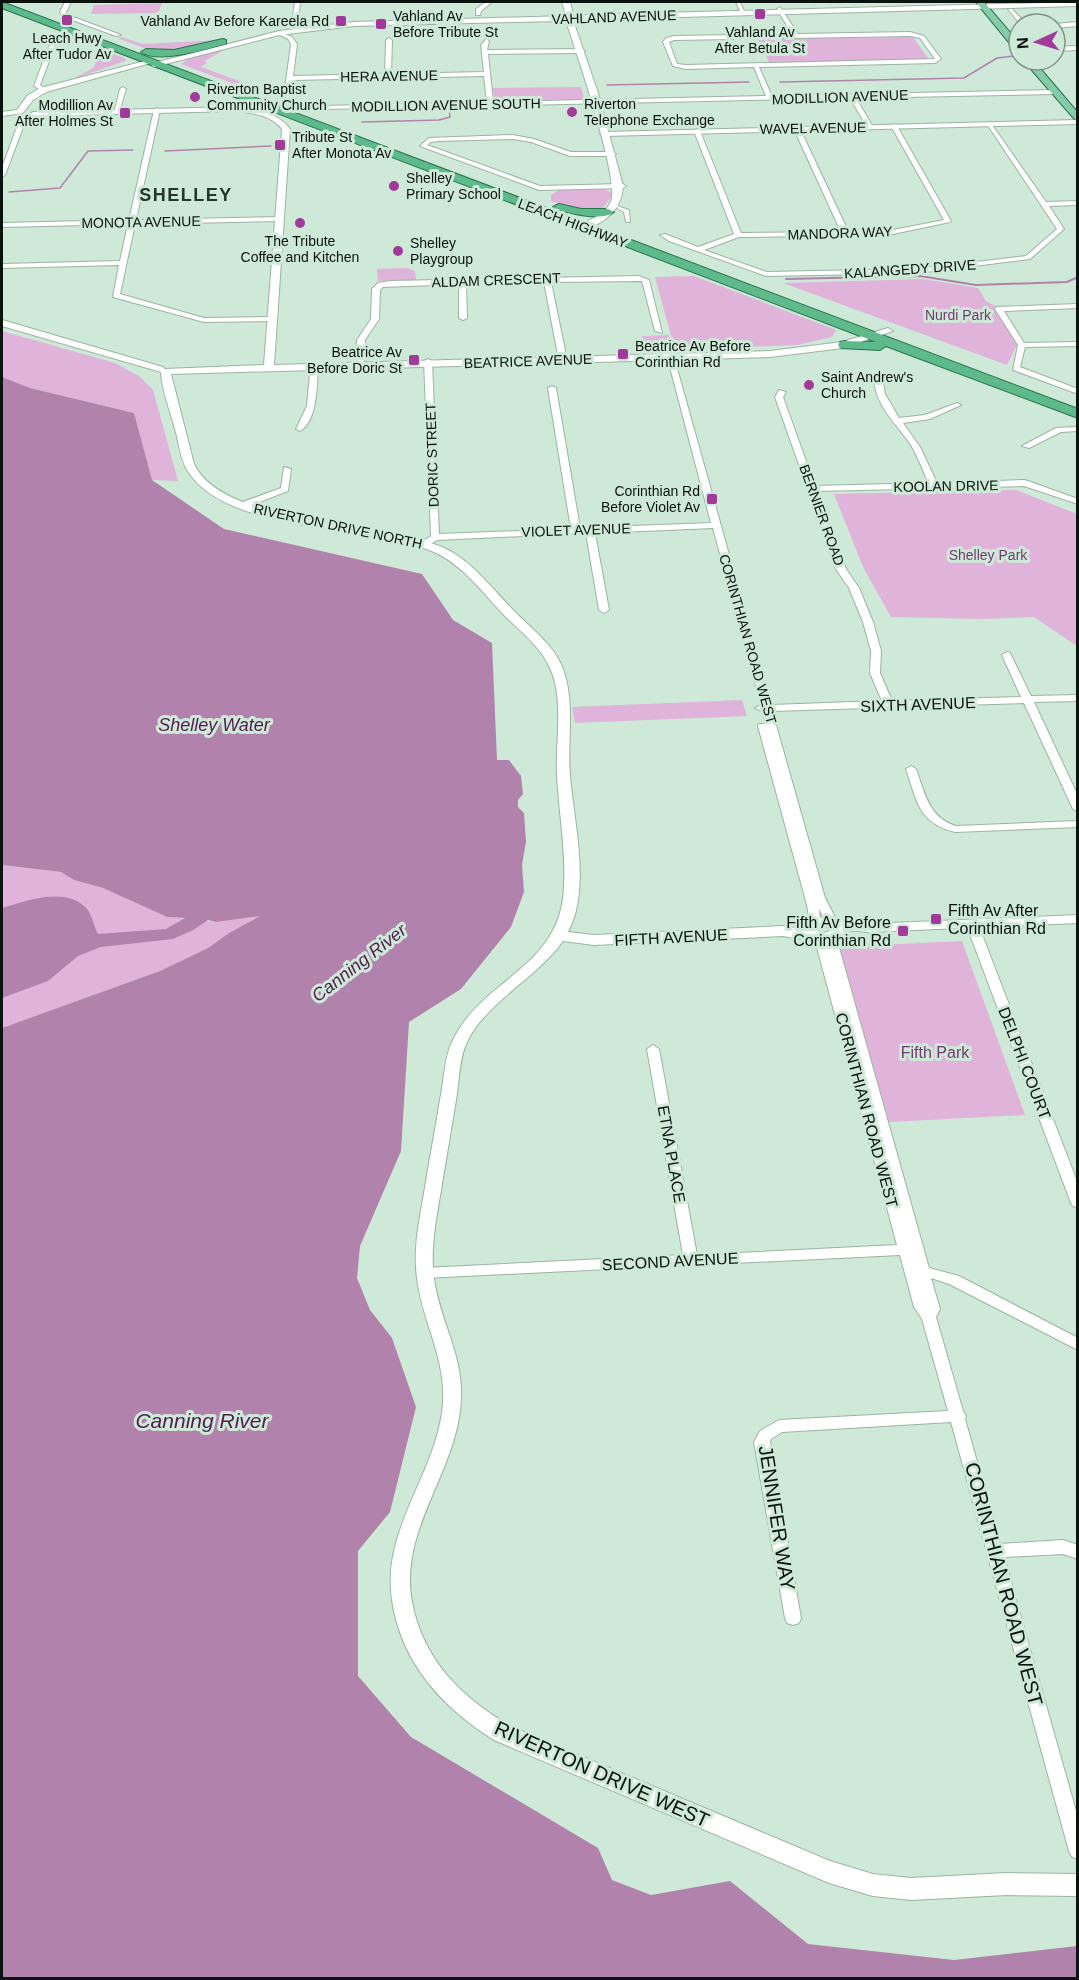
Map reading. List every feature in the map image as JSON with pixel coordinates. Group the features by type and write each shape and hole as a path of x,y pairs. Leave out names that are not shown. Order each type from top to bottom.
{"highway":[{"name":"LEACH HIGHWAY","path":"12,2 160,62 592,225 846,326 876,332 904,348 1077,414"},
{"name":"LEACH HIGHWAY","path":"2,5 132,56 160,62 550,204 592,225 627,227 876,332 1077,402"},
{"path":"160,62 174,53 223,42"},
{"path":"122,70 144,68 189,55"},
{"path":"122,70 132,61 132,56"},
{"path":"550,204 581,212 613,212 627,227"},
{"path":"846,326 848,334 842,343 904,348"}],"main road":[{"path":"566,2 576,17"},
{"path":"570,2 576,17 582,51 620,186 613,212 592,225"},
{"name":"VAHLAND AVENUE","path":"189,55 279,33 365,23 1064,2"},
{"name":"VAHLAND AVENUE","path":"986,3 1077,4"},
{"path":"986,3 1007,24"},
{"path":"986,3 1007,32"},
{"name":"VAHLAND AVENUE","path":"699,13 781,10"},
{"name":"VAHLAND AVENUE","path":"160,62 223,42 298,27 356,21 479,16 556,18"},
{"path":"479,16 474,20 524,20"},
{"path":"556,18 570,22 582,51"},
{"path":"1038,72 1077,122"},
{"path":"1049,72 1077,107"}],"street":[{"path":"68,2 63,12 66,16 118,35"},
{"path":"297,2 298,27"},
{"path":"479,16 478,10 489,2"},
{"path":"738,2 742,10"},
{"path":"781,10 796,36"},
{"path":"279,33 293,40 287,96"},
{"path":"918,35 938,59 929,62 679,66 675,65 666,42 674,38 796,36 918,35"},
{"path":"44,90 37,86 55,38"},
{"path":"388,77 389,40"},
{"path":"486,41 490,104"},
{"path":"486,52 582,51"},
{"path":"2,175 20,115 30,98 44,90 160,62"},
{"path":"756,66 770,99"},
{"name":"HERA AVENUE","path":"290,78 488,74"},
{"path":"116,112 123,89"},
{"path":"32,113 29,107 44,90"},
{"name":"MODILLION AVENUE","path":"596,100 770,99 1054,92"},
{"path":"852,96 870,127"},
{"name":"MODILLION AVENUE SOUTH","path":"325,107 596,100"},
{"path":"157,110 122,263 117,296 204,320 272,319"},
{"path":"2,114 157,110 250,111 281,122 286,127 269,366"},
{"name":"WAVEL AVENUE","path":"606,133 1077,122"},
{"name":"KALANGEDY DRIVE","path":"663,235 758,273 776,275 924,271 1020,260 1033,255 1061,229 994,124"},
{"name":"MANDORA WAY","path":"697,250 738,235 888,233 948,220 894,126"},
{"path":"796,129 846,234"},
{"path":"697,131 738,235"},
{"path":"611,154 570,154 513,137 438,139 429,140 423,146 539,188 620,186"},
{"path":"1045,204 1077,203"},
{"name":"MONOTA AVENUE","path":"2,225 280,219"},
{"path":"2,266 122,263"},
{"name":"ALDAM CRESCENT","path":"360,364 361,340 374,323 376,289 381,285 462,281 639,278 645,280 658,331"},
{"path":"547,279 563,358"},
{"path":"462,281 463,318"},
{"path":"1077,306 999,309 1022,345 1016,368 1077,392"},
{"path":"2,323 160,372"},
{"name":"BEATRICE AVENUE","path":"160,372 269,366 770,354 842,343 876,332"},
{"path":"1022,345 1077,344"},
{"name":"CORINTHIAN ROAD WEST","path":"666,356 763,708 819,898 835,929 832,944 910,1250"},
{"name":"DORIC STREET","path":"428,362 435,537"},
{"path":"300,429 311,406 314,365"},
{"name":"RIVERTON DRIVE NORTH","path":"160,372 194,473 213,490 243,505 278,515 424,544 441,551 463,566 537,642 558,670 563,713 563,773 572,886 566,923 559,936"},
{"path":"878,377 880,389 896,421 916,447 934,486"},
{"path":"552,387 576,530"},
{"name":"BERNIER ROAD","path":"782,392 779,397 841,569 854,588 868,622 876,651 875,673 889,705"},
{"path":"896,421 927,417 957,405"},
{"path":"1026,446 1059,430 1077,429"},
{"path":"243,505 285,489 288,469"},
{"name":"KOOLAN DRIVE","path":"812,489 1025,483 1076,500"},
{"name":"VIOLET AVENUE","path":"435,537 712,525"},
{"path":"590,529 604,610"},
{"path":"424,544 435,537"},
{"path":"1007,656 1077,809"},
{"name":"SIXTH AVENUE","path":"763,708 1077,698"},
{"name":"CORINTHIAN ROAD WEST","path":"763,708 813,905 814,929 822,944 917,1273 921,1307 929,1317 958,1416 1077,1851"},
{"path":"911,769 930,819 939,826 955,829 1077,824"},
{"path":"835,929 1077,919"},
{"name":"DELPHI COURT","path":"972,924 1077,1203"},
{"name":"FIFTH AVENUE","path":"559,936 594,940 835,929"},
{"name":"RIVERTON DRIVE WEST","path":"559,936 543,956 476,1017 458,1044 423,1247 424,1273 450,1363 451,1416 442,1447 410,1527 402,1559 401,1575 403,1606 409,1629 421,1657 440,1684 464,1708 517,1740 829,1872 873,1885 911,1889 1006,1884 1077,1886"},
{"name":"ETNA PLACE","path":"653,1049 691,1260"},
{"name":"SECOND AVENUE","path":"424,1273 910,1250"},
{"path":"917,1273 934,1273 954,1280 1077,1345"},
{"name":"JENNIFER WAY","path":"793,1618 762,1442 765,1435 779,1426 958,1416"},
{"path":"994,1551 1063,1547 1077,1552"}],"green space":[{"path":"162,3 158,13 91,14 94,5"},
{"path":"62,32 126,59 71,80 93,68 100,55 94,47"},
{"path":"122,37 142,44 222,40 166,52 155,52 117,38"},
{"path":"913,37 930,61 770,64 758,39"},
{"path":"229,47 205,61 207,63 201,67 274,94 266,96 181,64 192,56"},
{"path":"581,87 585,101 495,103 493,88"},
{"path":"605,189 613,194 601,211 578,211 551,201 551,195 559,190"},
{"path":"407,268 415,271 416,280 378,281 377,269"},
{"path":"694,276 836,330 832,337 797,345 675,350 655,277"},
{"name":"Nurdi Park","path":"923,279 978,288 986,301 995,306 1017,345 1007,365 783,283"},
{"path":"2,331 115,363 139,376 153,390 178,481 151,480 134,413 30,388 2,377"},
{"path":"669,335 673,351 646,351 642,336"},
{"name":"Shelley Park","path":"1016,490 1077,514 1077,646 1034,617 984,619 891,617 863,567 834,494"},
{"path":"742,700 747,716 575,723 572,707"},
{"path":"2,865 61,872 74,880 103,888 167,917 216,922 262,915 229,933 208,948 160,971 2,1028"},
{"name":"Fifth Park","path":"962,941 1025,1115 889,1122 839,947"}],"water":[{"name":"Canning River","path":"2,377 30,388 134,413 152,480 224,529 422,574 453,620 492,643 497,760 509,760 521,776 523,794 518,800 518,807 524,813 526,842 522,865 524,892 511,927 461,989 409,1022 401,1151 360,1246 357,1278 370,1310 392,1338 416,1407 390,1512 358,1551 358,1676 411,1737 598,1848 612,1880 651,1895 730,1881 808,1944 954,1960 1077,1946 1077,1978 2,1978 2,1028 160,971 208,948 260,916 216,922 208,920 173,939 101,947 78,956 48,981 2,998 2,908 45,897 67,898 77,901 86,908 98,934 166,929 185,918 167,917 103,888 74,880 61,872 2,865"}],"waterway":[{"path":"780,82 964,78 997,58 1007,57"},
{"path":"607,85 749,82"},
{"path":"362,122 439,120 450,117 449,109"},
{"path":"165,151 271,146"},
{"path":"9,192 60,188 88,151 133,150"},
{"path":"786,279 920,276 976,285 1067,282 1078,277"}],"place":[{"name":"Vahland Av After Betula St","path":"760,14"},
{"name":"Leach Hwy After Tudor Av","path":"67,20"},
{"name":"Vahland Av Before Kareela Rd","path":"341,21"},
{"name":"Vahland Av Before Tribute St","path":"381,24"},
{"name":"Riverton Baptist Community Church","path":"195,97"},
{"name":"Riverton Telephone Exchange","path":"572,112"},
{"name":"Modillion Av After Holmes St","path":"125,113"},
{"name":"Tribute St After Monota Av","path":"280,145"},
{"name":"Shelley Primary School","path":"394,186"},
{"name":"The Tribute Coffee and Kitchen","path":"300,223"},
{"name":"Shelley Playgroup","path":"398,251"},
{"name":"Beatrice Av Before Corinthian Rd","path":"623,354"},
{"name":"Beatrice Av Before Doric St","path":"414,360"},
{"name":"Saint Andrew's Church","path":"809,385"},
{"name":"Corinthian Rd Before Violet Av","path":"712,499"},
{"name":"Fifth Av After Corinthian Rd","path":"936,919"},
{"name":"Fifth Av Before Corinthian Rd","path":"903,931"}],"district":[{"name":"SHELLEY","path":"186,195"}],"water label":[{"name":"Shelley Water","path":"214,725"}]}
